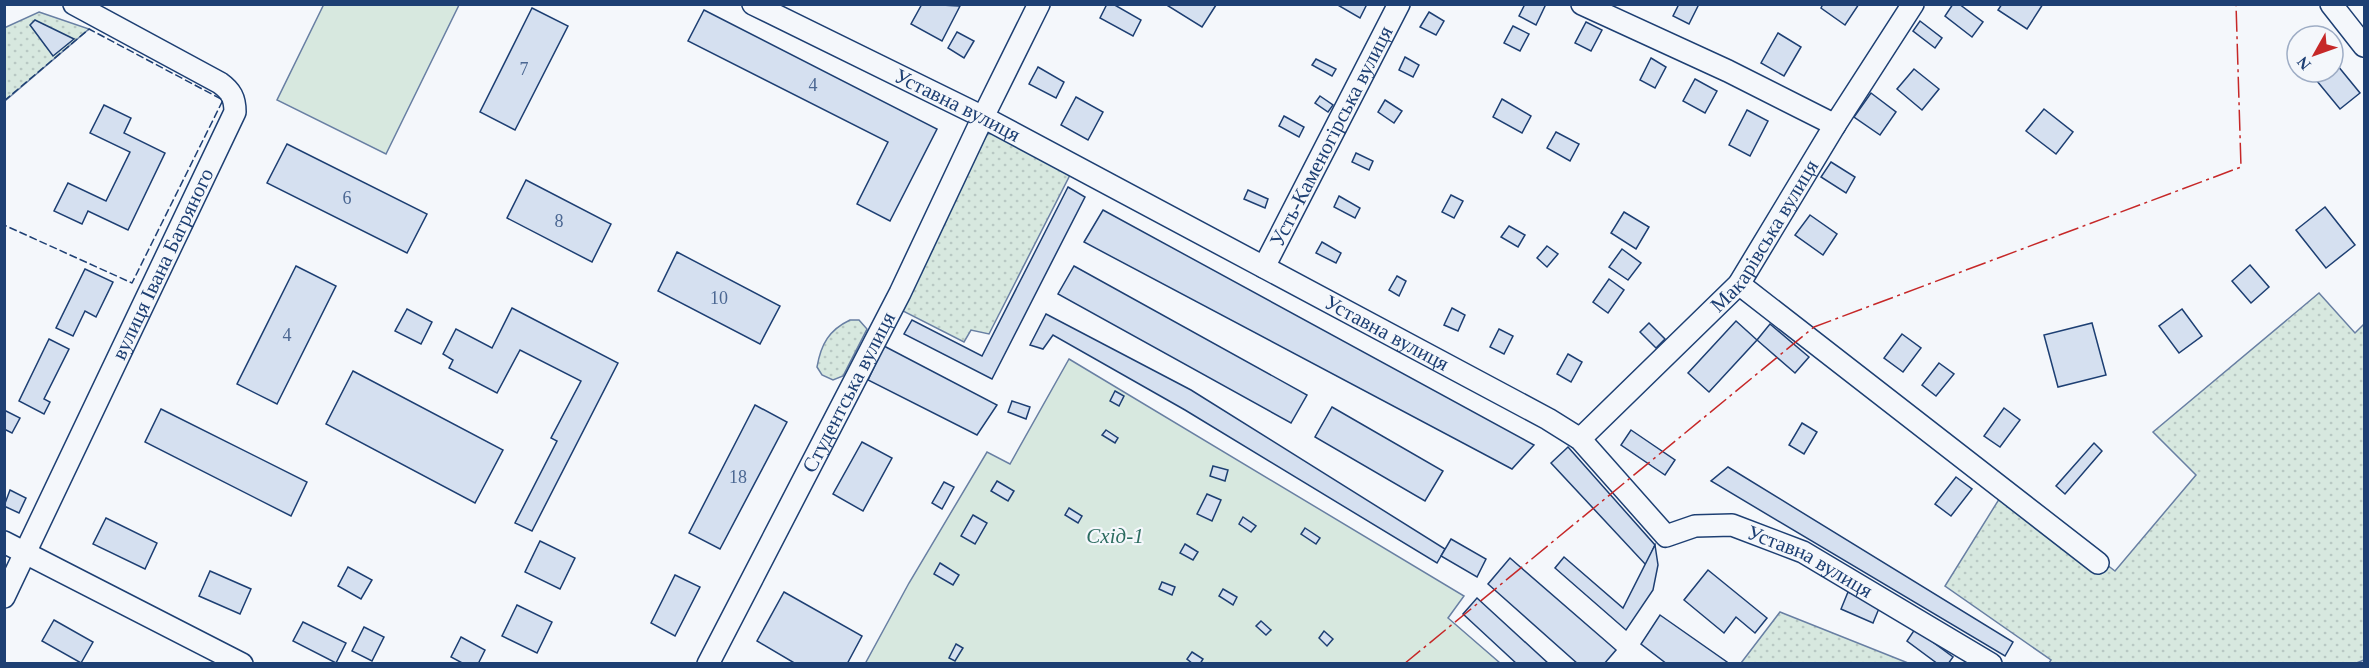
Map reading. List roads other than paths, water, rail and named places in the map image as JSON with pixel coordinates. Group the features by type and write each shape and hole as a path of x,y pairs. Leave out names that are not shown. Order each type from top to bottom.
{"street":[{"name":"вулиця Івана Багряного","path":"4,597 235,112 235,100 229,90 220,83 74,4"},
{"name":"Уставна вулиця","path":"753,4 983,117 1548,418 1580,439 1666,536 1695,526 1732,525 1803,552 1992,663"},
{"name":"Студентська вулиця","path":"708,663 900,293 1039,4"},
{"name":"Усть-Каменогірська вулиця","path":"1264,267 1399,4"},
{"path":"1582,4 1728,71 1835,125"},
{"name":"Макарівська вулиця","path":"1580,439 1739,284 1835,125 1913,4"},
{"path":"2332,5 2364,46"},
{"path":"1739,284 2098,563"},
{"path":"4,542 242,663"}],"park label":[{"name":"Схід-1","path":"1115,536"}]}
